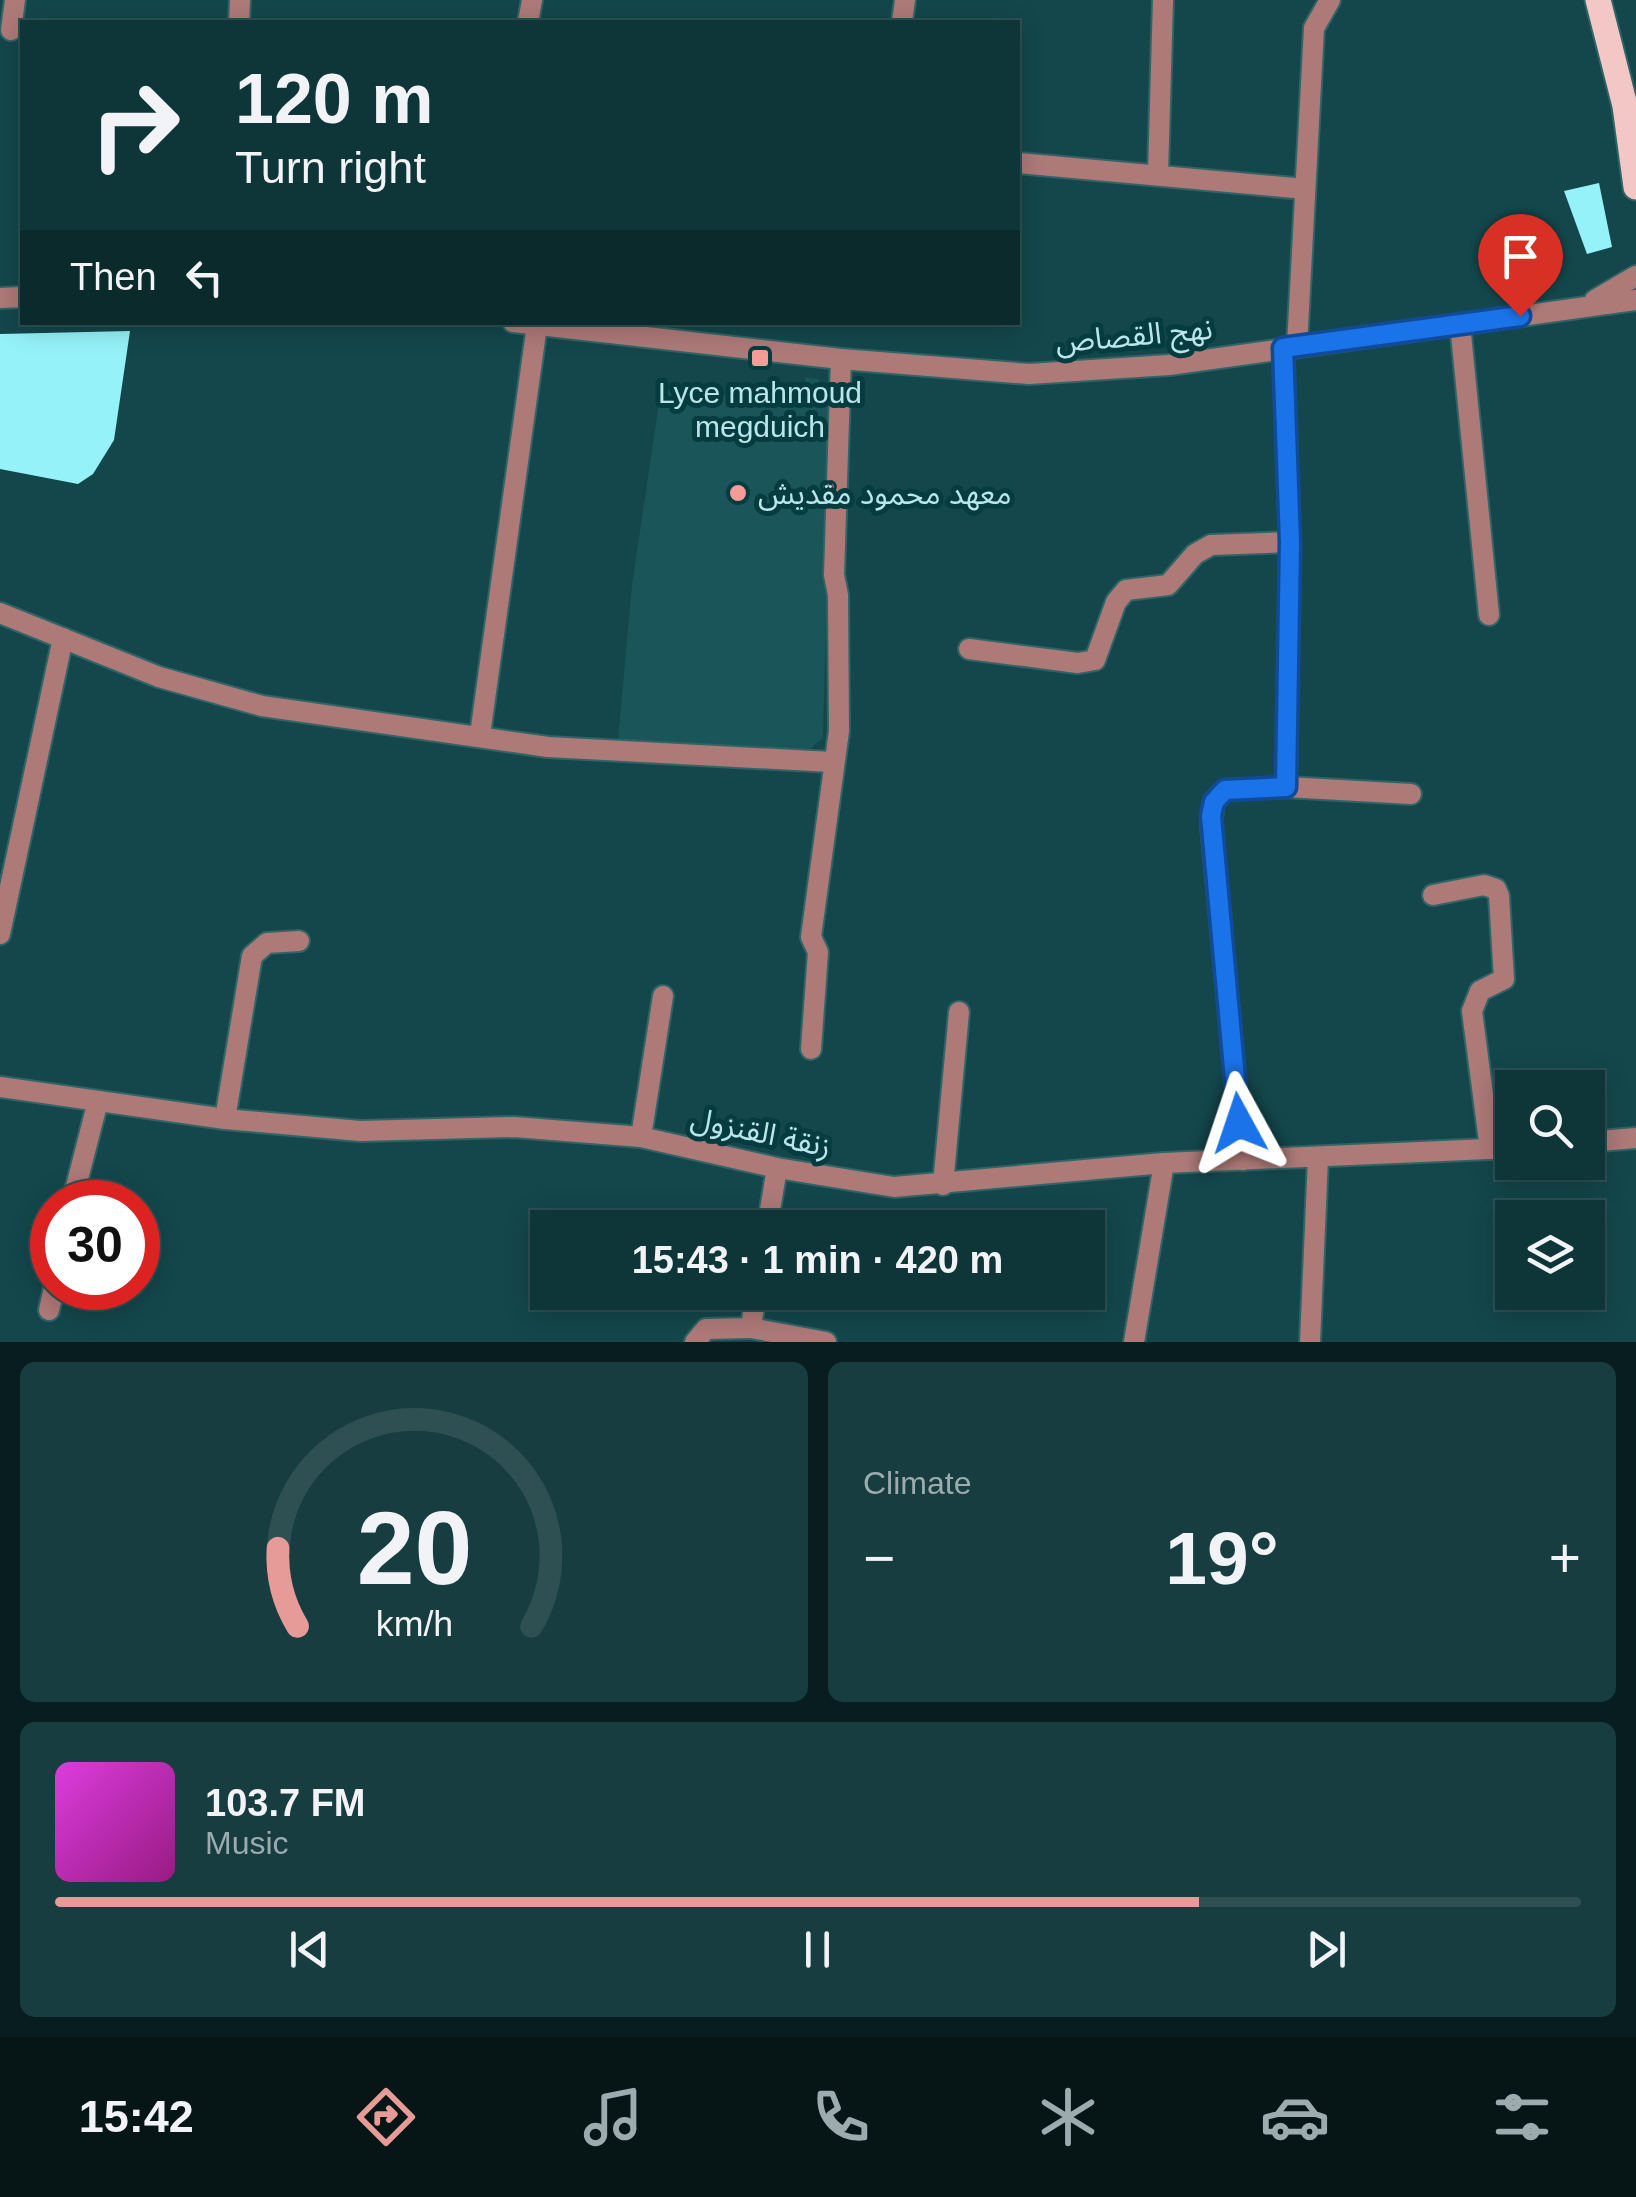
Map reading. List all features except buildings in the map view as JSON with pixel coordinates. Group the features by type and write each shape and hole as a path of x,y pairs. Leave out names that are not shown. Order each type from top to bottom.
{"main road":[{"path":"1603,1 1630,118 1636,187"}],"street":[{"path":"11,30 15,0"},
{"path":"1158,174 1163,0"},
{"path":"1286,787 1290,347 1306,188 1314,28 1330,0"},
{"path":"1020,163 1306,188"},
{"name":"نهج القصاص","path":"1580,307 1636,276"},
{"name":"نهج القصاص","path":"537,325 840,359 1030,374 1169,366 1636,300"},
{"path":"1460,324 1489,615"},
{"path":"480,735 537,325"},
{"path":"811,1049 818,952 811,938 839,731 838,595 834,575 840,359"},
{"path":"969,649 1078,663 1095,660 1116,602 1126,590 1168,585 1195,554 1211,545 1290,542"},
{"path":"0,613 159,676 262,706 548,747 832,762"},
{"path":"0,934 64,638"},
{"path":"1243,1160 1212,809 1225,790 1286,787 1411,794"},
{"path":"1433,895 1484,886 1496,889 1500,896 1504,979 1480,992 1472,1011 1490,1150"},
{"path":"225,1119 252,956 267,943 299,941"},
{"path":"641,1137 663,996"},
{"path":"943,1185 959,1012"},
{"name":"زنقة القنزول","path":"0,1087 225,1119 360,1131 514,1127 641,1137 777,1168 894,1187 1164,1163 1495,1150"},
{"path":"78,1180 98,1100"},
{"path":"1605,1141 1636,1138"},
{"path":"1310,1342 1318,1158"},
{"path":"1134,1342 1164,1163"},
{"path":"770,1210 777,1168"},
{"path":"750,1328 753,1310"},
{"path":"695,1342 706,1329 750,1328 826,1342"}],"shaded area":[{"name":"معهد محمود مقديش","path":"806,377 818,379 832,397 823,738 810,749 618,740 632,585 661,389 801,401"}],"place":[{"name":"Lyce mahmoud megduich","path":"760,358"},
{"name":"معهد محمود مقديش","path":"738,493"}],"route":[{"path":"1239,1123 1211,816 1214,802 1225,790 1286,787 1290,542 1283,348 1520,316"}]}
